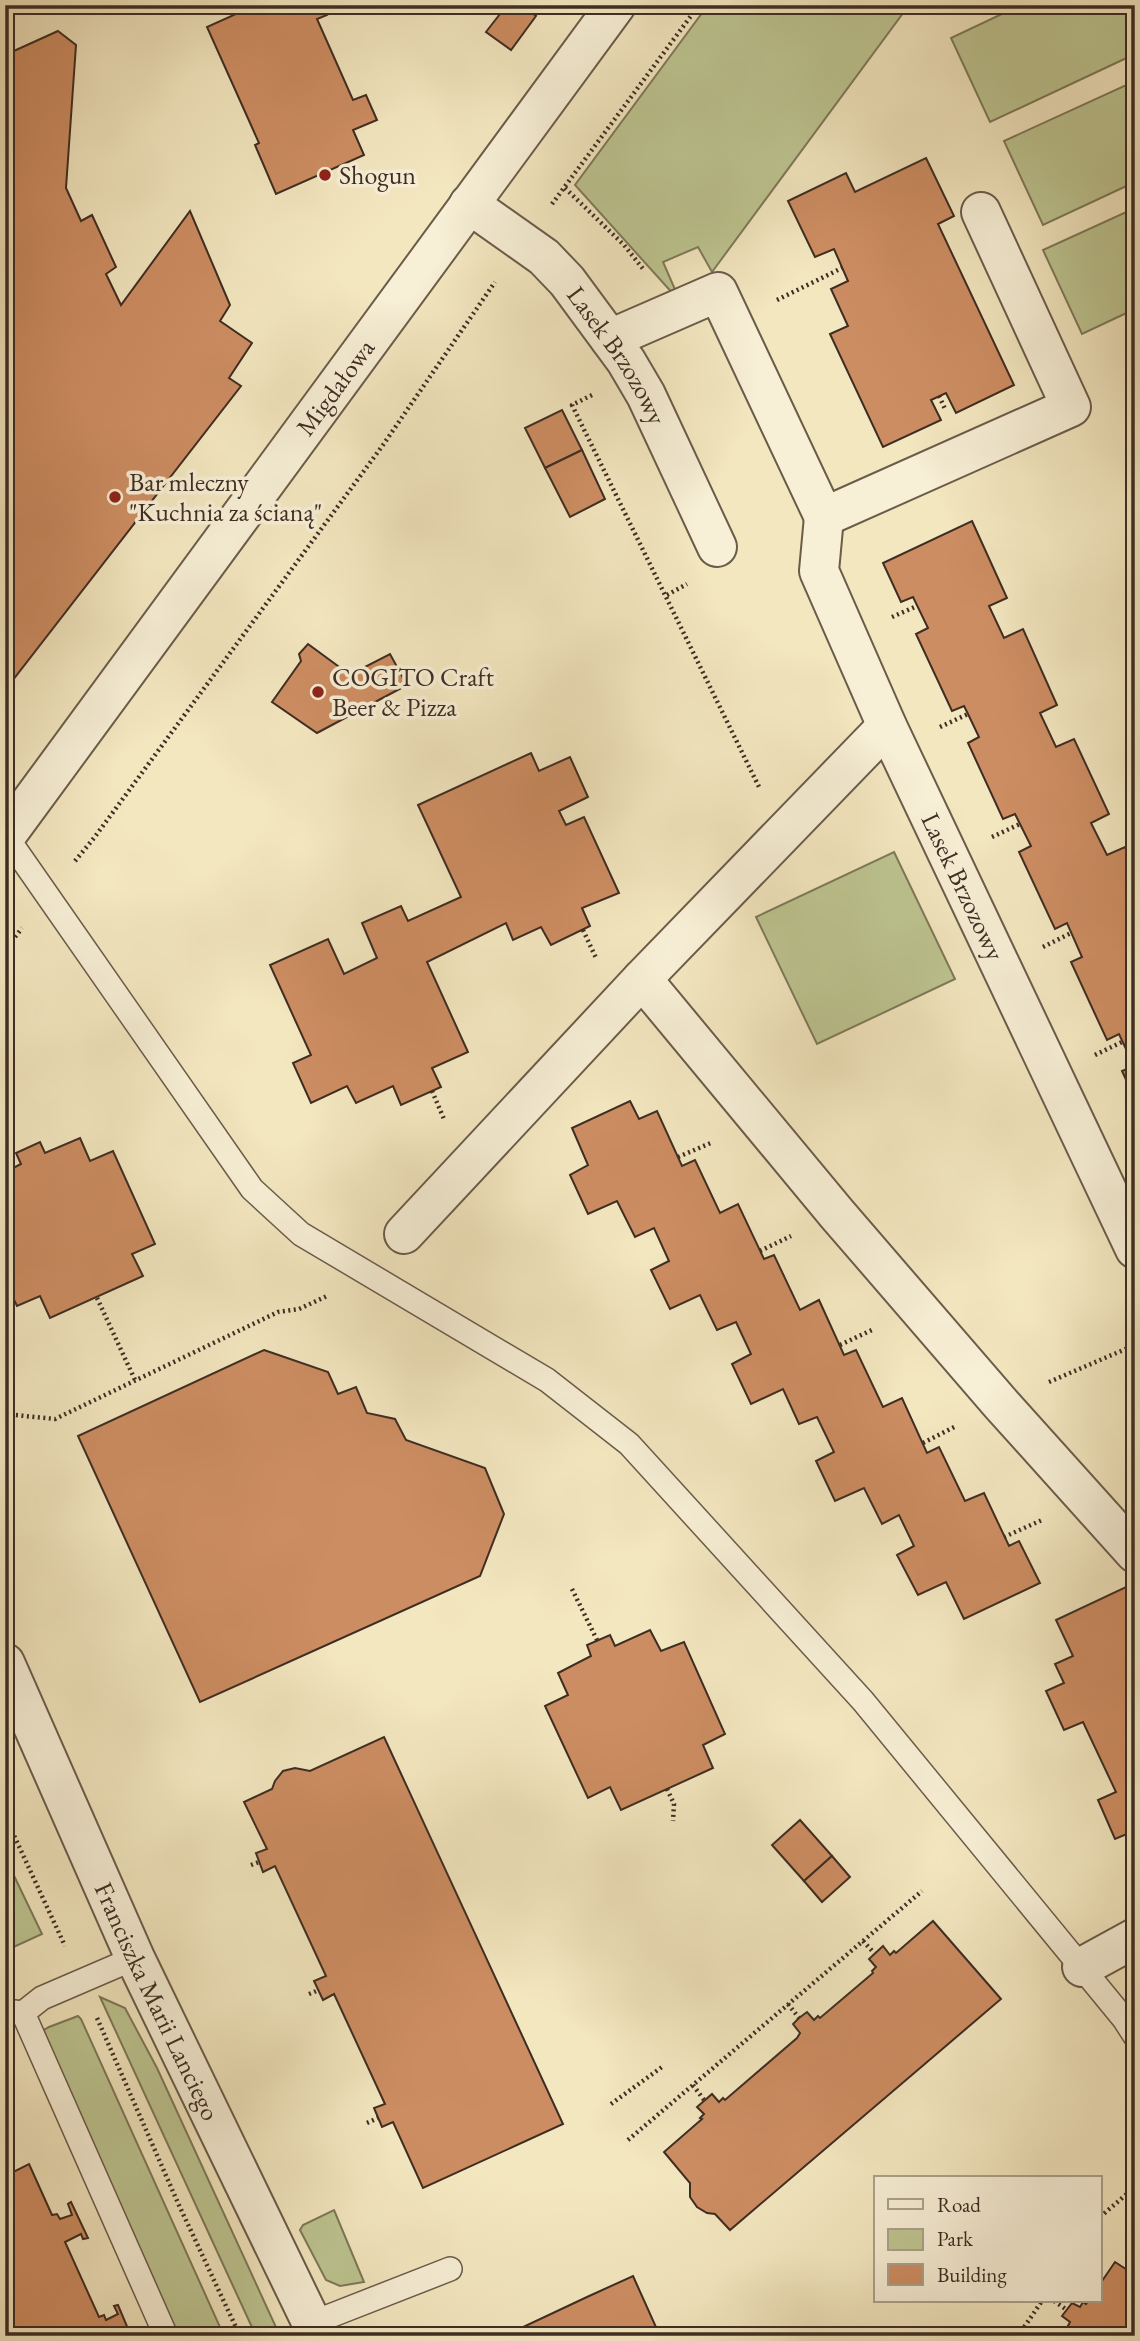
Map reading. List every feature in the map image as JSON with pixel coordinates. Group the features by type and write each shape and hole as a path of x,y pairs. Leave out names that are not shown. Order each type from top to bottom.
{"street":[{"name":"Migdałowa","path":"6,836 616,5"},
{"name":"Lasek Brzozowy","path":"469,204 544,257 567,281 610,339 635,374 717,547"},
{"path":"610,339 718,292 824,517 1071,407 981,212"},
{"name":"Lasek Brzozowy","path":"824,517 819,571 887,726 1135,1249"},
{"path":"404,1234 642,979 887,726"},
{"path":"642,979 828,1203 1001,1404 1135,1553"},
{"name":"Franciszka Marii Lanciego","path":"5,1663 135,1958 315,2329"},
{"path":"1082,1967 1135,1938"}],"lane":[{"path":"6,836 252,1189 302,1234 547,1380 629,1444 863,1701 1082,1967 1135,2036"},
{"path":"135,1958 14,2012 166,2336"},
{"path":"315,2329 450,2269"}],"path":[{"path":"5,950 94,838 383,445 523,241 699,5"},
{"path":"565,188 624,245 675,311"},
{"path":"731,322 842,268"},
{"path":"635,374 572,405 781,834"},
{"path":"5,1415 55,1419 278,1312 299,1309 369,1273"},
{"path":"97,1298 135,1380"},
{"path":"1001,1404 1135,1345"},
{"path":"5,1465 9,1473"},
{"path":"572,1589 597,1640"},
{"path":"667,1789 674,1804 673,1821"},
{"path":"5,1816 240,2336"},
{"path":"251,1866 259,1862"},
{"path":"628,2140 922,1891"},
{"path":"863,1941 875,1954"},
{"path":"309,1994 319,1990"},
{"path":"788,2004 799,2018"},
{"path":"611,2104 662,2067"},
{"path":"693,2085 704,2100"},
{"path":"367,2123 378,2118"},
{"path":"1102,2215 1135,2187"},
{"path":"1018,2336 1041,2302"},
{"path":"1056,2302 1067,2309"}],"green space":[{"path":"708,5 909,5 712,272 698,247 663,262 677,294 675,296 575,185"},
{"path":"1021,5 1135,5 1135,54 990,122 951,38"},
{"path":"1135,81 1135,182 1043,225 1004,141"},
{"path":"1135,208 1135,309 1082,334 1043,250"},
{"path":"894,852 955,979 817,1044 756,917"},
{"path":"5,1857 42,1934 5,1951"},
{"path":"100,1997 125,2008 157,2068 280,2336 256,2336"},
{"path":"78,2016 224,2336 178,2336 39,2033"},
{"path":"334,2210 364,2282 340,2286 326,2280 300,2230 303,2225"}],"building":[{"path":"256,5 273,5 275,11 288,5 323,5 327,15 317,19 353,100 366,95 377,120 353,130 364,155 276,194 255,145 259,143 207,27"},
{"path":"507,5 522,5 536,16 511,50 486,32"},
{"path":"58,31 76,45 66,188 81,221 92,215 116,267 106,274 121,305 190,211 230,305 220,321 252,343 229,378 241,386 9,685 5,676 5,55"},
{"path":"926,158 954,216 938,224 1014,385 956,413 946,393 931,400 941,420 883,447 830,334 848,326 831,289 848,281 834,249 815,257 788,201 846,173 855,192"},
{"path":"562,410 582,450 545,468 525,428"},
{"path":"582,450 605,499 570,517 545,468"},
{"path":"972,521 1007,598 989,606 1004,638 1023,629 1057,705 1040,713 1056,747 1074,739 1109,814 1091,823 1107,855 1125,847 1135,869 1135,1099 1122,1071 1134,1066 1119,1034 1107,1040 1071,962 1082,957 1067,923 1055,929 1019,852 1031,846 1015,814 1003,819 968,743 979,737 964,706 952,711 916,634 928,628 913,597 901,602 883,563"},
{"path":"308,644 353,677 357,671 390,654 407,685 317,733 272,702 301,661 299,654"},
{"path":"531,753 539,771 570,757 588,797 559,811 566,825 584,817 619,893 582,908 590,926 551,945 541,927 513,940 506,923 427,962 468,1052 432,1068 441,1087 401,1105 393,1086 356,1103 347,1086 311,1103 293,1063 311,1055 270,965 328,939 344,974 377,958 362,923 401,906 408,921 461,897 418,805"},
{"path":"630,1101 639,1119 657,1111 682,1166 695,1160 720,1213 738,1204 764,1259 774,1255 800,1310 819,1300 844,1355 856,1350 883,1407 902,1398 927,1453 939,1447 965,1501 984,1493 1009,1546 1019,1541 1040,1583 964,1619 946,1582 918,1595 897,1555 914,1546 899,1515 882,1524 864,1488 835,1501 816,1461 834,1452 817,1417 799,1424 783,1389 751,1404 732,1364 751,1354 736,1322 717,1330 700,1295 670,1309 651,1270 669,1261 654,1228 635,1237 617,1201 588,1214 570,1175 588,1165 572,1128"},
{"path":"80,1138 90,1161 113,1151 155,1244 132,1254 143,1276 50,1318 40,1296 17,1306 5,1281 5,1172 21,1164 16,1153 40,1142 45,1153"},
{"path":"264,1350 328,1372 338,1394 356,1387 367,1413 395,1419 406,1440 485,1468 504,1514 480,1576 200,1702 78,1436"},
{"path":"1126,1587 1135,1605 1135,1833 1134,1831 1115,1839 1098,1800 1116,1792 1083,1722 1064,1730 1046,1691 1064,1683 1055,1664 1073,1656 1056,1620"},
{"path":"650,1630 661,1651 684,1642 725,1734 703,1745 713,1768 621,1810 610,1787 588,1798 545,1706 568,1695 558,1673 591,1656 587,1645 610,1635 615,1646"},
{"path":"384,1737 563,2124 423,2188 393,2122 382,2127 374,2108 385,2104 334,1994 323,2000 314,1981 326,1976 275,1866 263,1872 256,1853 267,1849 244,1802 272,1789 283,1771 295,1768 310,1771"},
{"path":"800,1820 832,1856 804,1881 772,1845"},
{"path":"832,1856 850,1877 822,1902 804,1881"},
{"path":"933,1921 1001,1999 730,2230 715,2214 697,2207 690,2197 690,2183 664,2152 702,2119 700,2118 704,2114 697,2107 712,2094 719,2102 723,2098 725,2100 797,2038 800,2033 793,2024 799,2018 807,2012 814,2020 818,2016 820,2018 873,1973 876,1967 869,1959 883,1946 890,1955 894,1951 896,1953"},
{"path":"29,2164 52,2215 57,2214 60,2219 72,2215 68,2204 71,2202 88,2238 83,2239 81,2234 65,2242 99,2317 104,2315 106,2320 118,2314 114,2306 118,2305 131,2336 5,2336 5,2176"},
{"path":"1115,2262 1135,2275 1135,2336 1063,2336 1070,2322 1062,2316 1072,2303 1080,2307 1083,2302 1102,2302 1102,2281"},
{"path":"633,2276 660,2336 504,2336 587,2297"}],"place":[{"name":"Shogun","path":"325,175"},
{"name":"Bar mleczny \"Kuchnia za ścianą\"","path":"115,497"},
{"name":"COGITO Craft Beer & Pizza","path":"318,692"}]}
